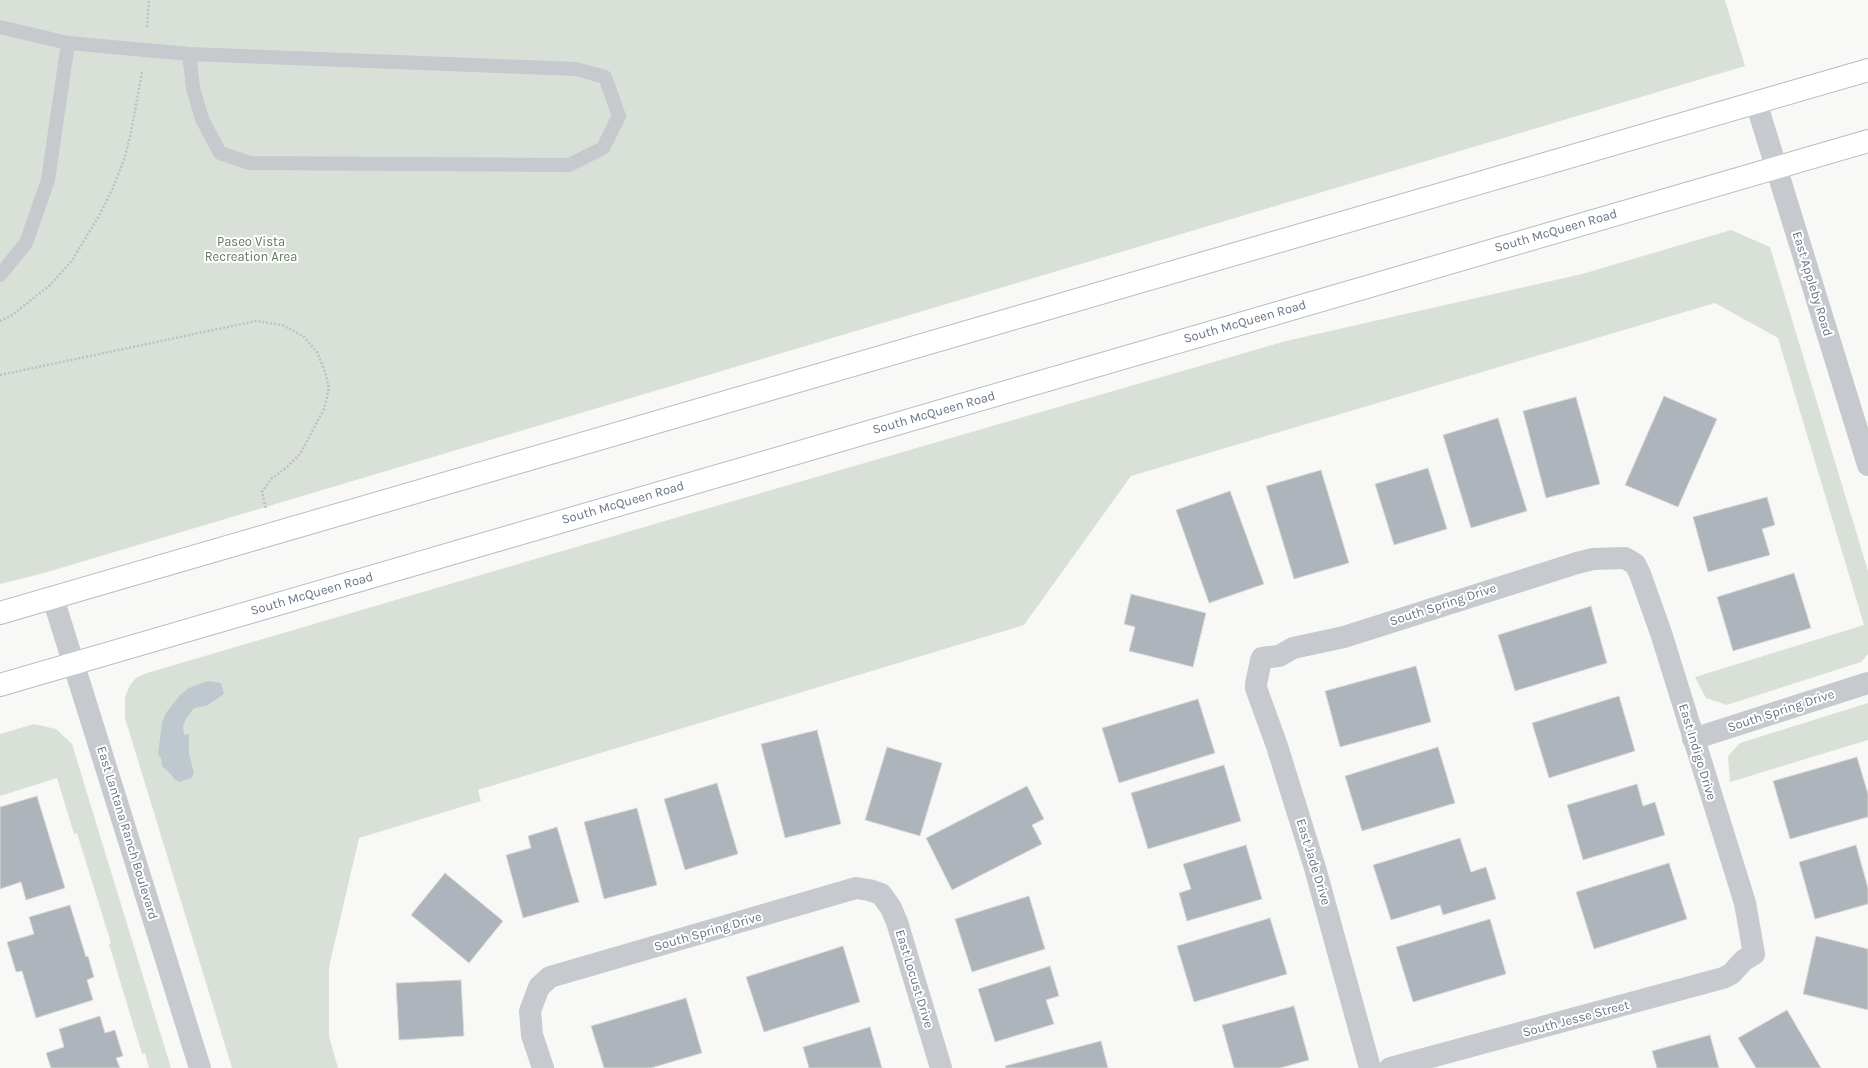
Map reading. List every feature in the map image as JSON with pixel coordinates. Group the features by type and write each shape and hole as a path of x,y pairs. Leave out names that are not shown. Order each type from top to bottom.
{"main road":[{"path":"0,613 1868,70"},
{"name":"South McQueen Road","path":"0,685 1868,141"}],"street":[{"name":"East Appleby Road","path":"1756,102 1868,465"},
{"name":"South Spring Drive","path":"1262,658 1279,656 1293,648 1344,637 1593,558 1625,558"},
{"name":"East Indigo Drive","path":"1625,558 1635,564 1640,574 1661,633 1745,903 1754,954"},
{"name":"East Lantana Ranch Boulevard","path":"53,598 200,1068"},
{"name":"East Jade Drive","path":"1262,658 1256,688 1277,746 1321,889 1370,1068"},
{"name":"South Spring Drive","path":"1693,739 1868,683"},
{"name":"South Spring Drive","path":"543,1068 532,1035 530,1011 539,987 556,974 616,959 847,889 862,888 881,894"},
{"name":"East Locust Drive","path":"881,894 891,908 897,922 941,1068"},
{"name":"South Jesse Street","path":"1390,1068 1723,978 1731,974 1744,960 1754,954"}],"lane":[{"path":"0,27 68,44 190,54 576,69 605,77 619,116 603,148 569,165 250,162 220,153 202,119 192,88 190,54"},
{"path":"0,274 26,243 48,180 68,44"}],"path":[{"path":"146,31 149,0"},
{"path":"0,321 11,316 50,285 71,262 99,216 112,190 124,160 131,132 143,66"},
{"path":"0,375 256,321 282,325 303,336 317,352 325,372 329,388 324,409 300,454 287,467 271,479 262,492 273,534"}],"green space":[{"name":"Paseo Vista Recreation Area","path":"0,0 1725,0 1745,66 44,573 0,584"},
{"path":"1731,230 1770,247 1868,571 1868,654 1861,662 1727,705 1706,698 1695,677 1864,625 1778,338 1715,303 1131,476 1024,625 478,790 481,801 359,838 329,967 329,1036 338,1068 232,1068 125,718 125,697 130,685 136,678 147,673 685,515 1286,341 1582,274"},
{"path":"1868,703 1868,740 1730,782 1728,756 1740,743"},
{"path":"34,724 56,729 72,744 171,1068 149,1068 145,1053 142,1054 109,944 111,943 77,833 74,834 57,778 0,796 0,734"}],"shaded area":[{"path":"208,681 221,683 224,694 206,706 194,708 186,719 183,726 184,735 189,734 189,754 194,773 191,778 179,782 174,779 162,766 161,758 158,755 162,722 166,713 180,695 189,688"}],"building":[{"path":"1664,396 1717,419 1678,507 1625,485"},
{"path":"1576,397 1600,484 1546,498 1523,411"},
{"path":"1498,418 1527,511 1471,528 1443,435"},
{"path":"1428,468 1447,529 1394,545 1375,484"},
{"path":"1321,470 1349,563 1294,579 1266,486"},
{"path":"1230,491 1264,584 1209,603 1176,510"},
{"path":"1767,497 1775,525 1762,529 1770,555 1708,572 1693,517"},
{"path":"1794,573 1811,628 1733,651 1717,597"},
{"path":"1131,594 1206,613 1193,667 1129,651 1135,627 1124,624"},
{"path":"1591,606 1607,663 1515,691 1498,635"},
{"path":"1416,666 1431,722 1340,747 1325,691"},
{"path":"1619,696 1635,751 1549,778 1532,723"},
{"path":"1198,699 1215,753 1119,783 1102,728"},
{"path":"817,730 841,824 785,838 761,744"},
{"path":"887,747 942,763 920,836 865,820"},
{"path":"1438,747 1455,803 1362,831 1345,776"},
{"path":"1857,757 1868,794 1868,817 1790,839 1773,781"},
{"path":"1224,765 1241,821 1148,849 1131,793"},
{"path":"717,783 738,854 685,870 664,799"},
{"path":"1637,784 1643,806 1655,802 1665,835 1583,860 1567,805"},
{"path":"1027,786 1044,819 1032,825 1042,844 952,890 926,838"},
{"path":"37,796 65,888 26,900 21,882 0,889 0,807"},
{"path":"637,808 657,885 604,899 584,822"},
{"path":"557,827 579,902 523,918 506,855 531,848 528,836"},
{"path":"1460,838 1471,872 1486,867 1496,899 1443,915 1440,905 1391,920 1373,865"},
{"path":"1246,845 1262,899 1187,921 1179,893 1191,889 1183,864"},
{"path":"1856,845 1868,888 1868,904 1815,919 1799,862"},
{"path":"1669,863 1687,919 1594,949 1576,892"},
{"path":"445,873 503,921 469,963 411,915"},
{"path":"1029,896 1045,949 972,972 955,919"},
{"path":"70,905 86,957 88,956 94,977 87,980 93,1000 36,1018 22,971 16,972 7,942 34,934 29,917"},
{"path":"1270,918 1287,974 1194,1002 1177,946"},
{"path":"1490,919 1506,974 1413,1002 1396,947"},
{"path":"1816,936 1868,949 1868,1010 1803,994"},
{"path":"843,946 860,1002 764,1032 746,977"},
{"path":"1050,966 1059,996 1046,1000 1054,1024 995,1042 978,989"},
{"path":"461,980 464,1036 399,1040 396,983"},
{"path":"686,998 702,1053 651,1068 604,1068 591,1026"},
{"path":"1294,1006 1309,1060 1280,1068 1234,1068 1222,1025"},
{"path":"1787,1010 1821,1068 1756,1068 1738,1038"},
{"path":"100,1016 105,1033 115,1030 123,1056 116,1058 120,1068 51,1068 46,1053 64,1047 59,1029"},
{"path":"870,1027 882,1068 809,1068 803,1047"},
{"path":"1710,1035 1719,1068 1657,1068 1652,1051"},
{"path":"1101,1041 1108,1068 1006,1068 1005,1066"}]}
